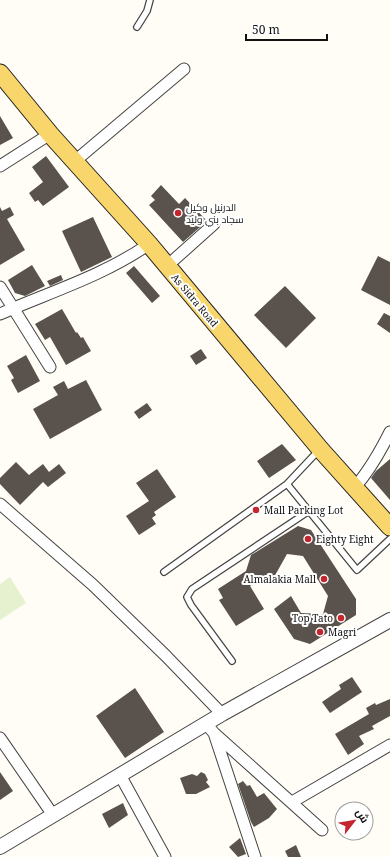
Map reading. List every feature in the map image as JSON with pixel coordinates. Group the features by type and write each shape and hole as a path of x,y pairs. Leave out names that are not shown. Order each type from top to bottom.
{"main road":[{"name":"As Sidra Road","path":"0,73 50,134 149,244 320,448 390,527"}],"street":[{"path":"75,161 184,69"},
{"path":"0,166 50,134"},
{"path":"167,266 214,224"},
{"path":"0,314 101,273 120,263 149,244"},
{"path":"0,287 50,367"},
{"path":"355,487 367,474 390,432"},
{"path":"0,504 93,585 166,656 222,714"},
{"path":"0,847 120,775 210,728 222,714 390,620"},
{"path":"210,728 322,830"},
{"path":"210,728 254,857"},
{"path":"0,738 54,815"},
{"path":"292,802 390,745"},
{"path":"120,775 165,857"}],"lane":[{"path":"137,28 147,11 150,0"},
{"path":"164,572 287,484 320,448"},
{"path":"287,484 357,570 390,539"},
{"path":"232,661 191,605 188,597 192,588 309,511"}],"green space":[{"path":"10,577 26,603 0,620 0,584"}],"building":[{"path":"0,116 13,138 0,145"},
{"path":"46,156 69,187 43,206 38,200 35,202 29,193 43,182 32,167"},
{"name":"الدرنيل وكيل سجاد بني وليد","path":"161,185 179,204 185,198 207,221 183,242 149,205 155,200 151,196"},
{"path":"0,207 2,211 10,207 14,215 7,219 25,250 0,265"},
{"path":"93,217 112,257 81,272 62,231"},
{"path":"378,256 390,262 390,305 361,290"},
{"path":"32,265 45,286 25,296 15,293 8,280"},
{"path":"134,266 160,296 152,303 126,273"},
{"path":"61,275 63,280 50,286 47,281"},
{"path":"285,286 316,318 286,348 254,315"},
{"path":"62,309 76,333 77,332 81,338 83,337 91,351 66,365 50,337 45,340 35,324"},
{"path":"384,313 390,316 390,333 377,324"},
{"path":"201,349 207,358 196,365 190,356"},
{"path":"26,355 40,381 18,393 11,380 14,378 7,366"},
{"path":"86,380 102,410 50,439 33,409 58,395 53,387 64,381 68,389"},
{"path":"147,403 152,410 139,419 134,412"},
{"path":"282,444 296,460 269,478 257,461"},
{"path":"390,459 390,500 371,478 376,471"},
{"path":"16,462 29,475 43,464 49,472 59,464 66,473 48,487 43,482 20,505 0,484 0,478"},
{"path":"157,469 176,497 154,512 156,515 152,518 156,524 139,535 126,516 149,501 136,483"},
{"path":"298,526 311,530 356,599 356,615 310,644 294,639 274,609 291,596 301,613 323,614 328,596 303,556 287,554 273,579 269,573 250,586 264,609 236,626 219,600 223,598 218,589 246,571 251,555"},
{"path":"352,677 362,692 330,713 322,702 341,689 339,685"},
{"path":"135,688 164,732 125,758 96,716"},
{"path":"390,699 390,716 372,726 374,729 359,736 364,744 348,755 335,734 369,714 366,708 375,703 376,705"},
{"path":"0,772 13,791 0,800"},
{"path":"201,772 205,774 208,780 206,782 210,787 196,794 186,794 180,778 192,774 197,776"},
{"path":"243,781 247,786 250,785 257,797 264,793 277,809 269,818 254,827 238,784"},
{"path":"123,803 128,815 109,828 102,814"},
{"path":"240,838 246,854 238,857 229,847"},
{"path":"296,845 301,857 288,857 285,851"}],"place":[{"name":"الدرنيل وكيل سجاد بني وليد","path":"178,213"},
{"name":"Mall Parking Lot","path":"256,510"},
{"name":"Eighty Eight","path":"308,539"},
{"name":"Almalakia Mall","path":"324,579"},
{"name":"Top Tato","path":"341,618"},
{"name":"Magri","path":"320,632"}]}
